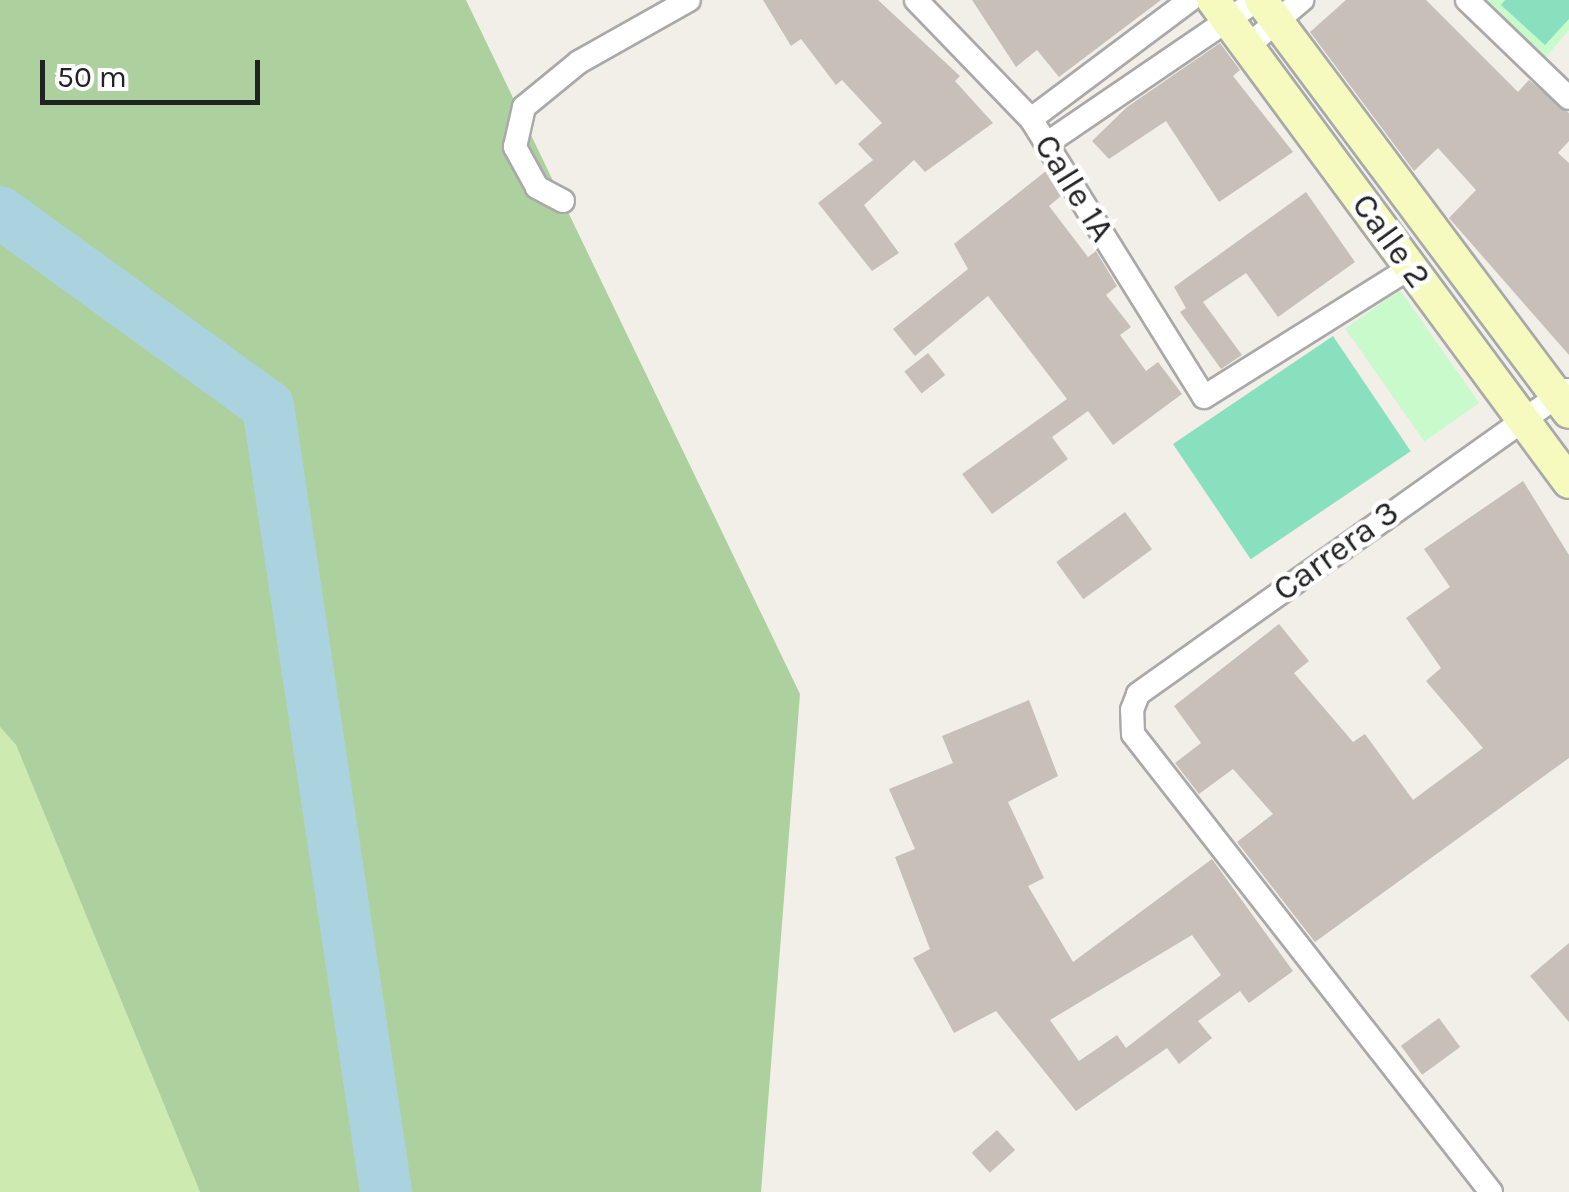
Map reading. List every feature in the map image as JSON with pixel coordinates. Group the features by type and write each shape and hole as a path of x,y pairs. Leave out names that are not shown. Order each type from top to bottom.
{"main road":[{"name":"Calle 2","path":"1275,6 1565,399"},
{"name":"Calle 2","path":"1219,8 1569,482"}],"street":[{"path":"563,202 537,187 515,147 524,107 579,62 688,0"},
{"name":"Calle 1A","path":"916,0 1031,119 1204,397 1410,266"},
{"path":"1031,119 1190,0"},
{"path":"1468,0 1569,98"},
{"path":"1046,144 1219,8 1275,6"},
{"path":"1249,46 1275,6"},
{"name":"Carrera 3","path":"1491,1192 1133,734 1138,694 1520,418 1565,399"}],"green space":[{"path":"0,0 466,0 800,694 761,1192 200,1192 16,745 0,727"},
{"path":"1477,0 1569,0 1569,30 1544,59"},
{"path":"1505,0 1569,0 1569,19 1545,45 1501,5"},
{"path":"1400,290 1479,403 1424,441 1345,328"},
{"path":"1333,336 1411,451 1251,559 1173,444"},
{"path":"0,727 16,745 200,1192 0,1192"}],"building":[{"path":"763,0 878,0 960,76 955,81 993,123 925,172 914,160 864,205 899,253 872,271 818,203 873,160 858,144 882,123 842,80 836,85 801,39 791,46"},
{"path":"972,0 1161,0 1059,77 1037,50 1016,67"},
{"path":"1346,0 1426,0 1518,92 1529,80 1569,113 1569,141 1558,153 1569,163 1569,355 1449,218 1476,190 1438,148 1414,171 1310,32"},
{"path":"1220,43 1240,70 1233,76 1293,152 1219,202 1166,121 1109,159 1092,141 1127,107"},
{"path":"1046,171 1061,196 1049,206 1088,257 1096,251 1117,286 1106,295 1131,327 1120,335 1146,371 1158,362 1182,394 1113,445 1088,411 1052,437 1068,459 992,514 962,474 1067,399 988,296 915,356 893,329 968,269 954,244"},
{"path":"1306,192 1355,262 1278,317 1246,273 1203,302 1242,355 1221,369 1180,312 1186,308 1174,287"},
{"path":"928,353 945,375 922,394 904,371"},
{"path":"1523,481 1569,555 1569,758 1315,942 1237,842 1273,814 1233,769 1199,794 1175,763 1201,743 1174,706 1279,624 1309,661 1294,673 1353,742 1365,734 1413,800 1483,748 1426,681 1441,668 1406,618 1450,587 1424,549"},
{"path":"1125,512 1152,549 1083,599 1056,562"},
{"path":"1029,700 1058,776 1008,802 1044,878 1028,886 1073,962 1212,859 1293,971 1249,1003 1240,991 1198,1021 1212,1038 1179,1064 1167,1048 1076,1111 996,1011 954,1033 913,958 930,949 895,857 915,849 889,789 953,763 942,736","holes":["1192,935 1221,975 1126,1048 1117,1035 1079,1061 1050,1020"]},
{"path":"1569,943 1569,1022 1530,976"},
{"path":"1439,1018 1460,1047 1422,1075 1401,1046"},
{"path":"997,1130 1015,1150 990,1173 972,1153"}],"waterway":[{"path":"0,212 268,406 386,1192"}]}
